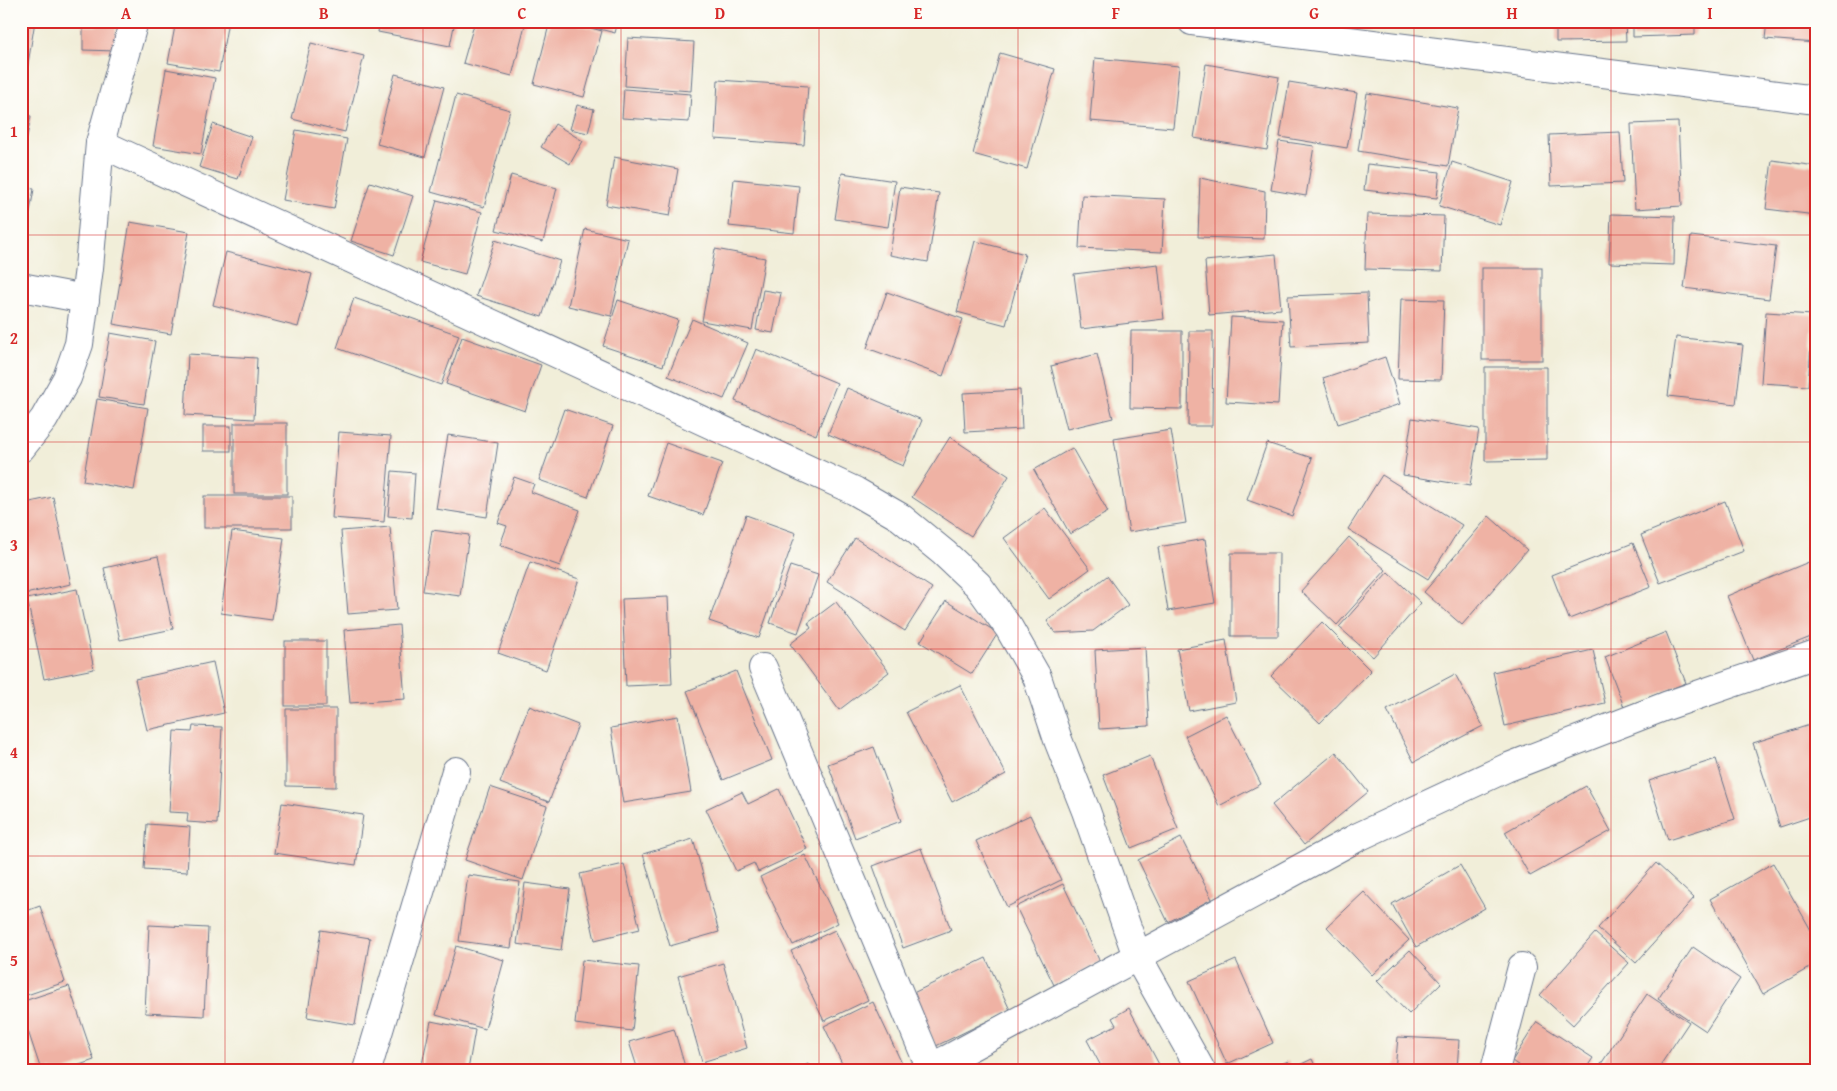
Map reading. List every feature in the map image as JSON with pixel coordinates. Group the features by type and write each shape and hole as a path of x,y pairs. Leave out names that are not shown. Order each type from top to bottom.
{"street":[{"path":"21,448 44,419 67,378 78,344 89,268 100,143 134,21"},
{"path":"1192,21 1816,100"},
{"path":"100,143 855,491 900,517 944,552 978,585 1009,628 1037,678 1137,956 1201,1070"},
{"path":"21,288 85,299"},
{"path":"763,668 927,1068 948,1059 1358,838 1506,768 1666,706 1816,654"},
{"path":"367,1070 456,771"},
{"path":"1495,1070 1522,967"}],"building":[{"path":"21,21 35,21 27,70 21,69"},
{"path":"176,21 228,21 219,72 168,63"},
{"path":"380,21 455,21 450,46 378,32"},
{"path":"475,21 526,21 512,76 463,63"},
{"path":"550,21 564,21 602,31 584,97 534,84"},
{"path":"585,21 618,21 615,33 584,25"},
{"path":"1556,21 1625,21 1626,41 1556,42"},
{"path":"1633,21 1695,21 1695,35 1633,37"},
{"path":"1767,21 1816,21 1816,43 1765,39"},
{"path":"83,26 116,26 116,51 83,50"},
{"path":"628,38 694,42 691,91 625,86"},
{"path":"311,43 364,56 345,132 292,119"},
{"path":"1000,53 1055,69 1027,169 973,154"},
{"path":"1095,58 1179,66 1173,128 1090,121"},
{"path":"1206,64 1279,77 1267,150 1194,138"},
{"path":"166,69 215,78 201,154 153,146"},
{"path":"395,74 444,87 425,157 377,144"},
{"path":"718,80 808,86 804,145 715,139"},
{"path":"1289,82 1357,93 1347,148 1280,137"},
{"path":"624,89 691,94 689,122 622,118"},
{"path":"1367,93 1458,108 1448,166 1358,151"},
{"path":"456,95 510,110 484,207 431,192"},
{"path":"577,105 594,109 588,133 570,129"},
{"path":"21,114 31,116 22,163 21,163"},
{"path":"1678,122 1682,206 1635,209 1631,124"},
{"path":"213,124 252,137 238,179 199,167"},
{"path":"555,124 583,141 570,164 541,147"},
{"path":"296,130 347,139 334,209 283,200"},
{"path":"1620,132 1623,183 1551,186 1549,135"},
{"path":"1279,141 1314,146 1306,196 1271,190"},
{"path":"614,157 678,169 670,216 606,205"},
{"path":"1772,160 1816,166 1816,215 1766,209"},
{"path":"1452,162 1513,182 1500,225 1439,206"},
{"path":"1367,164 1440,172 1437,198 1364,190"},
{"path":"842,173 895,181 888,227 835,219"},
{"path":"511,175 557,188 543,242 496,230"},
{"path":"1200,178 1265,191 1264,239 1198,237"},
{"path":"734,179 799,186 794,233 729,226"},
{"path":"370,182 413,196 394,255 351,241"},
{"path":"21,187 34,189 22,257 21,257"},
{"path":"900,187 939,193 928,262 890,255"},
{"path":"1082,195 1165,199 1162,252 1079,248"},
{"path":"437,200 482,212 465,274 420,262"},
{"path":"1367,214 1444,216 1442,271 1365,269"},
{"path":"1611,214 1675,216 1674,265 1609,263"},
{"path":"130,222 189,232 171,334 113,324"},
{"path":"585,229 628,239 611,316 568,306"},
{"path":"1691,236 1776,246 1769,299 1684,288"},
{"path":"495,240 560,261 542,317 476,296"},
{"path":"975,241 1025,254 1006,325 957,312"},
{"path":"715,249 765,258 752,330 702,321"},
{"path":"226,252 312,274 298,327 213,305"},
{"path":"1276,254 1281,309 1209,315 1205,261"},
{"path":"1158,264 1164,319 1081,329 1074,274"},
{"path":"1482,268 1542,268 1542,360 1482,360"},
{"path":"763,290 781,293 773,333 756,330"},
{"path":"887,292 963,319 943,376 867,348"},
{"path":"1367,293 1369,343 1291,347 1288,296"},
{"path":"354,298 459,335 441,385 337,348"},
{"path":"1401,299 1444,300 1441,380 1398,379"},
{"path":"618,300 678,320 663,366 603,346"},
{"path":"1766,312 1813,315 1808,386 1761,383"},
{"path":"1231,317 1283,320 1278,405 1226,402"},
{"path":"692,319 748,343 724,399 668,376"},
{"path":"1131,331 1182,331 1182,409 1130,408"},
{"path":"1189,331 1213,331 1212,426 1188,426"},
{"path":"110,333 155,341 144,404 99,397"},
{"path":"462,337 541,365 525,411 446,384"},
{"path":"1676,337 1743,345 1736,404 1668,396"},
{"path":"756,349 837,383 816,435 735,401"},
{"path":"188,354 257,358 254,419 185,415"},
{"path":"1097,354 1113,418 1067,429 1051,366"},
{"path":"1385,357 1400,404 1338,424 1323,378"},
{"path":"1814,362 1816,362 1816,386 1813,386"},
{"path":"1485,367 1547,367 1547,460 1485,461"},
{"path":"847,388 922,420 903,466 828,434"},
{"path":"1020,390 1022,429 965,432 963,393"},
{"path":"97,399 148,408 134,490 83,481"},
{"path":"564,409 613,426 588,497 539,480"},
{"path":"1412,418 1479,429 1470,486 1403,475"},
{"path":"234,423 287,423 287,494 234,494"},
{"path":"203,426 231,426 231,451 203,451"},
{"path":"1171,430 1186,523 1129,532 1114,439"},
{"path":"339,432 391,436 384,522 332,518"},
{"path":"448,435 498,443 487,517 436,509"},
{"path":"950,437 1009,476 971,536 912,497"},
{"path":"666,443 722,463 703,515 648,496"},
{"path":"1267,443 1312,458 1292,516 1247,500"},
{"path":"1072,448 1108,512 1070,534 1034,470"},
{"path":"392,471 415,473 412,518 388,516"},
{"path":"1382,475 1462,525 1428,579 1348,529"},
{"path":"514,477 534,484 531,492 580,510 560,566 500,545 507,526 498,523"},
{"path":"204,496 292,496 292,528 204,528"},
{"path":"53,497 71,584 25,594 21,575 21,504"},
{"path":"1725,501 1744,551 1660,583 1641,535"},
{"path":"1045,508 1090,569 1049,599 1004,538"},
{"path":"746,515 796,533 759,638 709,621"},
{"path":"1489,516 1527,550 1462,625 1424,592"},
{"path":"390,527 397,610 348,614 341,531"},
{"path":"432,530 469,535 460,596 423,591"},
{"path":"232,531 284,538 272,620 221,613"},
{"path":"1349,537 1386,570 1337,625 1301,591"},
{"path":"855,538 932,588 905,631 827,582"},
{"path":"1205,539 1215,603 1168,611 1158,547"},
{"path":"1633,543 1651,587 1569,619 1552,575"},
{"path":"1231,553 1279,553 1278,636 1231,636"},
{"path":"158,556 173,629 120,640 104,568"},
{"path":"1811,561 1816,574 1816,635 1753,660 1727,596"},
{"path":"530,562 579,579 546,670 498,653"},
{"path":"790,566 818,575 798,633 770,623"},
{"path":"1388,572 1421,603 1373,657 1339,627"},
{"path":"1107,576 1128,605 1093,631 1055,633 1047,621"},
{"path":"77,589 94,669 44,679 27,599"},
{"path":"668,597 672,684 626,686 622,599"},
{"path":"946,601 998,633 972,674 920,642"},
{"path":"836,602 889,672 839,710 790,644 811,628 808,623"},
{"path":"1322,622 1371,671 1320,723 1271,676"},
{"path":"399,625 405,699 350,703 344,630"},
{"path":"1666,632 1686,683 1624,707 1605,657"},
{"path":"1226,640 1236,702 1189,711 1177,649"},
{"path":"285,641 326,641 326,706 285,706"},
{"path":"1145,647 1149,726 1099,729 1095,650"},
{"path":"1593,650 1605,703 1505,726 1493,672"},
{"path":"213,662 224,713 147,730 135,679"},
{"path":"736,671 772,760 723,780 687,691"},
{"path":"1455,674 1483,726 1414,762 1387,710"},
{"path":"960,685 1006,774 952,802 906,712"},
{"path":"529,706 578,725 549,802 500,783"},
{"path":"286,709 336,709 336,787 286,786"},
{"path":"1226,715 1261,784 1219,806 1185,736"},
{"path":"678,716 691,792 623,803 611,728"},
{"path":"1816,723 1816,815 1780,827 1753,743"},
{"path":"193,726 222,727 217,824 187,822 188,813 169,812 174,731 192,732"},
{"path":"874,747 901,821 855,838 828,764"},
{"path":"1336,752 1368,792 1304,845 1272,805"},
{"path":"1150,756 1178,829 1131,848 1103,775"},
{"path":"1716,759 1735,819 1668,840 1649,781"},
{"path":"1586,786 1611,831 1530,876 1505,832"},
{"path":"490,787 547,806 523,880 465,860"},
{"path":"779,789 807,849 758,872 754,863 736,871 706,809 742,792 748,804"},
{"path":"282,803 363,815 356,865 274,853"},
{"path":"1030,815 1061,880 1007,907 976,841"},
{"path":"147,824 190,827 187,872 144,869"},
{"path":"1181,838 1212,899 1168,922 1138,860"},
{"path":"693,839 719,932 670,946 643,854"},
{"path":"921,848 951,930 903,948 873,866"},
{"path":"805,855 838,923 793,945 760,877"},
{"path":"1656,863 1694,898 1636,963 1598,928"},
{"path":"1773,863 1816,939 1816,964 1763,994 1710,899"},
{"path":"624,864 640,929 595,940 580,874"},
{"path":"1460,865 1485,908 1416,947 1392,904"},
{"path":"468,875 520,882 511,948 459,941"},
{"path":"525,883 570,889 561,950 517,944"},
{"path":"1063,884 1100,962 1054,985 1016,907"},
{"path":"1364,892 1409,940 1372,975 1327,927"},
{"path":"40,906 65,982 21,997 21,913"},
{"path":"149,925 208,928 204,1016 145,1013"},
{"path":"321,930 370,938 355,1025 307,1017"},
{"path":"835,930 868,1000 824,1021 791,951"},
{"path":"1595,933 1629,963 1573,1025 1540,995"},
{"path":"456,946 504,960 485,1029 436,1015"},
{"path":"1693,947 1740,979 1706,1031 1658,999"},
{"path":"1410,950 1441,983 1409,1014 1377,981"},
{"path":"986,958 1010,1010 936,1046 911,994"},
{"path":"582,960 639,966 632,1031 575,1024"},
{"path":"1236,960 1273,1043 1227,1064 1189,981"},
{"path":"723,963 747,1048 702,1062 678,976"},
{"path":"69,986 94,1060 65,1070 41,1070 21,1010 21,1002"},
{"path":"1647,994 1689,1022 1657,1070 1610,1070 1601,1064"},
{"path":"873,1002 905,1070 845,1070 824,1026"},
{"path":"1129,1008 1162,1070 1103,1070 1087,1040 1116,1025 1112,1018"},
{"path":"431,1021 475,1030 468,1070 421,1069"},
{"path":"1537,1022 1593,1058 1585,1070 1525,1070 1512,1061"},
{"path":"674,1029 686,1070 638,1070 629,1042"},
{"path":"1398,1037 1459,1040 1457,1070 1395,1070"},
{"path":"1312,1059 1317,1070 1270,1070 1288,1061 1291,1069"},
{"path":"808,1064 811,1070 797,1070"},
{"path":"298,1065 313,1069 296,1070"}]}
